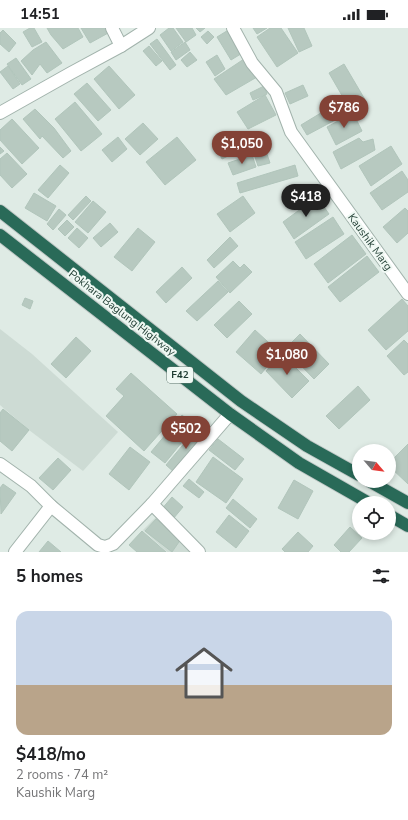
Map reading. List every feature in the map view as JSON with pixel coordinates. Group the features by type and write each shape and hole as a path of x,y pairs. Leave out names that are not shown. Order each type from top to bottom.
{"highway":[{"name":"Pokhara Baglung Highway","path":"0,211 241,401 307,446 352,471"},
{"name":"Pokhara Baglung Highway","path":"0,235 230,414 299,463 357,496"},
{"path":"381,488 408,503"},
{"path":"396,519 408,526"}],"street":[{"path":"112,28 120,46"},
{"path":"0,113 120,46 149,28"},
{"name":"Kaushik Marg","path":"233,28 252,63 276,92 291,132 404,279 408,294"},
{"path":"0,464 31,486 51,506 98,545 105,547 113,544 152,504 230,414"},
{"path":"152,504 199,552"},
{"path":"15,552 51,506"}],"shaded area":[{"path":"0,329 32,354 118,432 83,471 29,430 0,405"},
{"path":"156,517 184,541 194,552 167,552 143,530"}],"building":[{"path":"30,28 34,28 42,42 32,47 23,32"},
{"path":"47,28 78,28 83,37 63,49"},
{"path":"81,28 108,28 110,32 90,43"},
{"path":"169,28 173,28 183,42 171,51 160,35"},
{"path":"176,28 192,28 196,35 186,42"},
{"path":"196,28 205,28 200,32"},
{"path":"253,28 267,28 257,34"},
{"path":"270,28 281,28 298,53 277,67 257,37"},
{"path":"288,28 304,28 312,46 299,52"},
{"path":"230,29 244,52 231,60 217,37"},
{"path":"3,30 16,43 9,52 0,44 0,33"},
{"path":"208,31 214,37 207,44 201,37"},
{"path":"157,39 176,65 170,70 150,44"},
{"path":"46,42 62,63 47,73 40,64 32,75 21,61 33,50"},
{"path":"185,42 190,50 176,60 171,52"},
{"path":"149,46 162,61 156,66 143,51"},
{"path":"190,52 197,60 187,67 181,60"},
{"path":"217,55 225,69 215,76 206,62"},
{"path":"16,58 31,79 22,85 7,64"},
{"path":"244,59 257,77 226,95 214,79"},
{"path":"344,64 367,103 307,135 301,125 344,99 329,73"},
{"path":"8,66 20,84 13,89 0,72"},
{"path":"109,66 135,95 119,109 94,79"},
{"path":"87,83 111,110 98,121 74,94"},
{"path":"303,85 308,96 290,104 285,93"},
{"path":"264,86 267,94 253,100 250,93"},
{"path":"265,95 276,115 248,129 237,112"},
{"path":"75,102 102,134 81,151 55,119"},
{"path":"35,109 54,128 71,151 63,158 42,136 40,139 23,119"},
{"path":"353,113 362,131 336,145 327,127"},
{"path":"12,119 39,148 22,164 0,140 0,130"},
{"path":"143,123 158,139 140,155 125,139"},
{"path":"237,133 244,148 222,159 215,144"},
{"path":"118,137 127,149 112,162 102,150"},
{"path":"177,137 196,160 165,185 146,162"},
{"path":"359,138 363,142 373,139 375,150 341,169 333,152"},
{"path":"391,146 402,164 371,186 359,166"},
{"path":"0,147 4,151 0,154"},
{"path":"7,153 27,174 12,188 0,175 0,159"},
{"path":"267,154 270,163 258,166 255,157"},
{"path":"252,155 256,167 233,175 228,163"},
{"path":"60,165 69,173 48,198 38,190"},
{"path":"295,165 298,176 240,193 237,183"},
{"path":"402,171 408,180 408,192 382,210 370,193"},
{"path":"34,193 56,206 47,221 25,208"},
{"path":"86,196 91,201 73,220 68,215"},
{"path":"243,196 255,213 230,232 217,214"},
{"path":"317,197 329,214 294,239 283,222"},
{"path":"93,201 106,212 88,233 75,222"},
{"path":"405,208 408,211 408,233 397,243 383,227"},
{"path":"59,209 66,215 53,230 47,224"},
{"path":"333,217 344,234 306,259 295,242"},
{"path":"67,220 74,227 65,236 58,229"},
{"path":"110,223 118,232 101,247 93,238"},
{"path":"77,228 88,238 79,248 68,238"},
{"path":"138,228 155,242 132,271 114,257"},
{"path":"352,235 366,254 328,283 314,264"},
{"path":"230,237 238,246 214,268 207,260"},
{"path":"367,256 379,272 340,302 328,287"},
{"path":"233,261 240,268 244,264 252,272 230,293 216,277"},
{"path":"182,267 192,278 166,303 156,292"},
{"path":"218,281 228,292 197,321 186,311"},
{"path":"25,298 33,301 30,309 22,305"},
{"path":"402,299 408,306 408,331 386,350 368,330"},
{"path":"239,301 252,314 227,338 214,325"},
{"path":"255,330 279,352 261,374 236,352"},
{"path":"300,334 329,364 314,379 285,349"},
{"path":"76,337 91,351 66,378 51,364"},
{"path":"404,340 408,344 408,372 404,375 387,356"},
{"path":"282,354 309,381 292,398 266,371"},
{"path":"131,373 177,414 144,451 106,416 124,396 116,389"},
{"path":"358,386 370,400 339,429 326,416"},
{"path":"3,409 29,430 12,451 0,441 0,413"},
{"path":"182,415 195,426 165,463 151,452"},
{"path":"198,427 207,434 175,473 166,465"},
{"path":"218,439 244,459 235,470 209,450"},
{"path":"408,444 408,484 396,473 396,456"},
{"path":"130,447 150,462 129,490 109,474"},
{"path":"213,457 243,479 226,503 196,482"},
{"path":"58,458 71,470 53,490 39,478"},
{"path":"189,479 204,492 199,498 183,486"},
{"path":"294,480 313,491 298,519 278,508"},
{"path":"3,484 16,493 1,514 0,488"},
{"path":"172,497 183,507 173,519 161,510"},
{"path":"233,499 257,519 250,528 226,508"},
{"path":"229,515 249,531 236,548 216,532"},
{"path":"156,519 181,539 172,552 145,531"},
{"path":"350,527 352,529 352,540 360,540 349,552 341,552 334,545"},
{"path":"142,531 166,552 137,552 129,545"},
{"path":"298,532 313,546 308,552 285,552 282,549"},
{"path":"48,541 61,552 39,552"}]}
